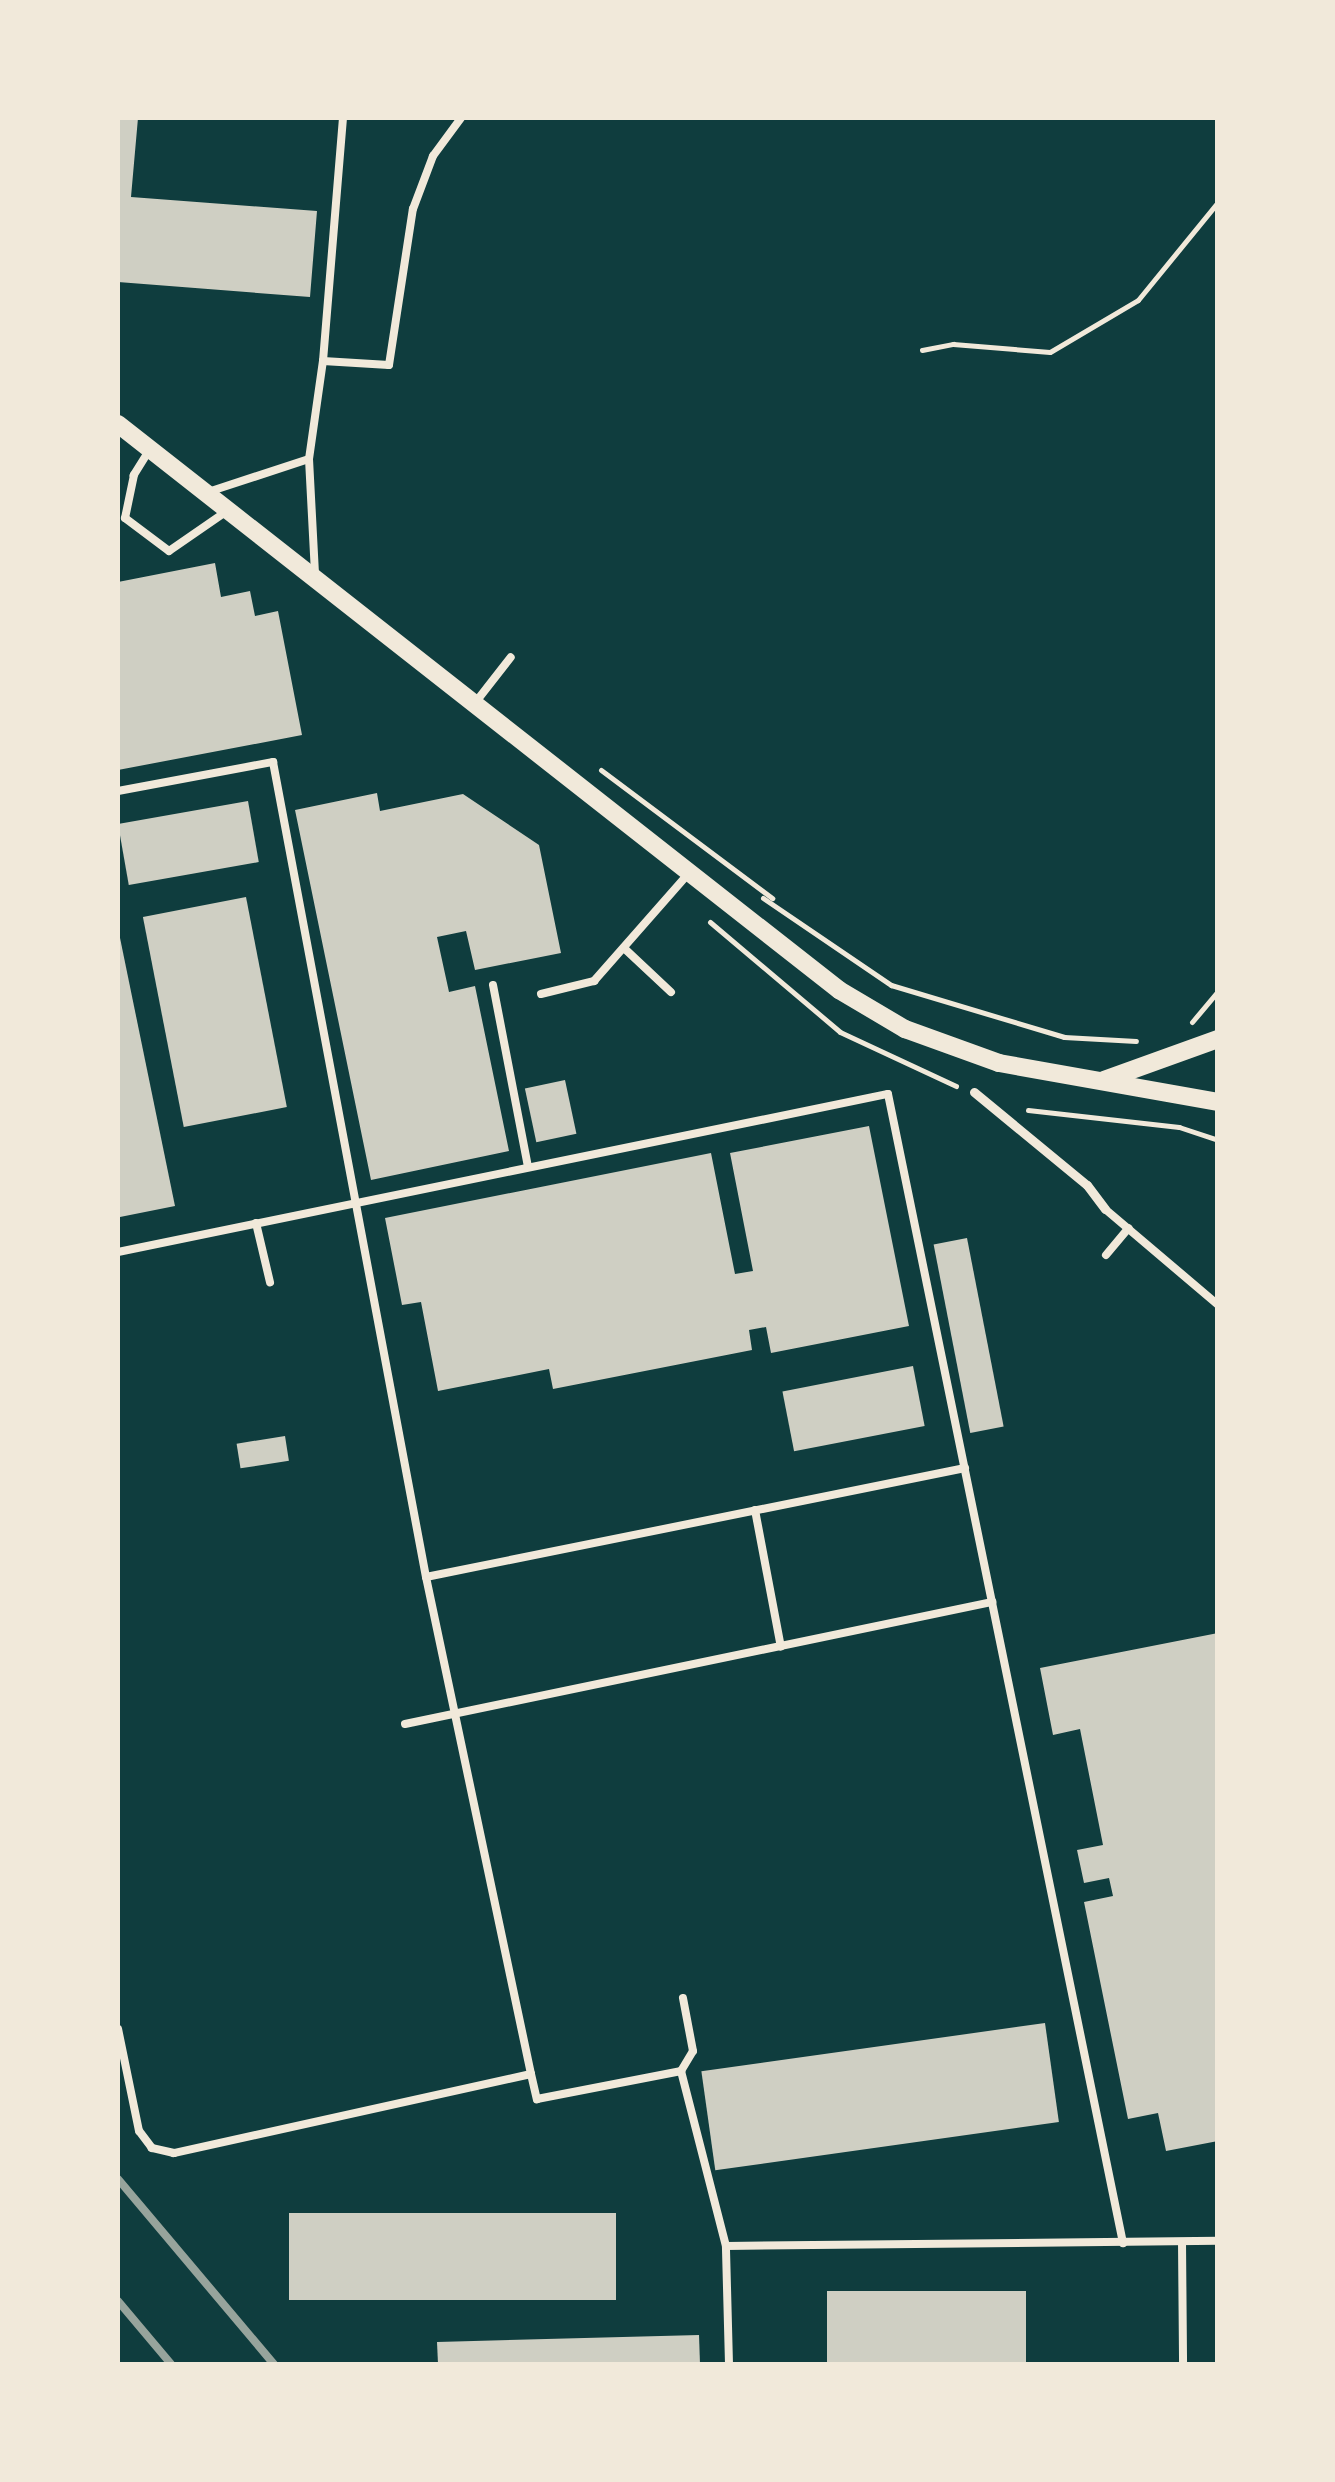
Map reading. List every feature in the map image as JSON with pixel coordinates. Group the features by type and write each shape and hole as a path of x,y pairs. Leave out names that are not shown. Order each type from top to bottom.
{"street":[{"path":"118,424 230,508 839,990 905,1029 999,1063 1218,1102"},
{"path":"1104,1080 1218,1039"},
{"path":"974,1092 1087,1185 1104,1209"}],"lane":[{"path":"314,574 309,459 323,361 343,118"},
{"path":"323,361 389,365 413,209 432,156 461,118"},
{"path":"151,447 134,476 125,518 169,551 230,508"},
{"path":"208,492 309,459"},
{"path":"474,703 511,658"},
{"path":"118,791 273,762 360,1202 426,1577 537,2100 682,2071"},
{"path":"541,994 594,981 688,874"},
{"path":"624,949 671,992"},
{"path":"493,985 528,1167"},
{"path":"118,1252 888,1094 1124,2243"},
{"path":"1104,1209 1218,1305"},
{"path":"256,1223 270,1282"},
{"path":"1106,1256 1129,1228"},
{"path":"426,1577 965,1468"},
{"path":"755,1510 781,1647"},
{"path":"405,1724 992,1602"},
{"path":"683,1998 693,2051 682,2071 726,2246 729,2364"},
{"path":"118,2029 139,2131 152,2148 174,2153 532,2074"},
{"path":"1182,2242 1184,2364"},
{"path":"726,2246 1218,2242"}],"path":[{"path":"922,350 954,344 1050,352 1138,300 1218,202"},
{"path":"757,897 772,899 891,985 1064,1037 1120,1044 1154,1038"},
{"path":"1188,1024 1218,991"}],"building":[{"path":"118,118 138,118 131,197 317,211 310,297 118,282"},
{"path":"215,563 221,597 250,591 255,616 278,611 302,735 118,770 118,582"},
{"path":"377,793 380,811 463,794 539,845 561,953 475,970 466,931 437,937 449,992 475,986 509,1151 371,1180 295,810"},
{"path":"248,801 259,862 129,885 118,824"},
{"path":"246,897 287,1107 184,1127 143,917"},
{"path":"119,933 175,1206 120,1217 118,1203"},
{"path":"565,1080 576,1134 536,1142 525,1089"},
{"path":"869,1126 909,1326 771,1353 766,1327 749,1330 752,1350 553,1389 549,1369 438,1391 421,1302 402,1305 385,1218 711,1153 735,1274 753,1271 730,1153"},
{"path":"967,1238 1004,1426 970,1433 934,1244"},
{"path":"913,1366 925,1426 794,1451 782,1391"},
{"path":"285,1436 289,1461 241,1468 237,1444"},
{"path":"1218,1633 1218,2141 1166,2151 1158,2113 1128,2119 1084,1902 1113,1896 1109,1878 1084,1883 1077,1850 1103,1845 1080,1729 1053,1735 1040,1668"},
{"path":"1045,2023 1059,2122 715,2170 701,2071"},
{"path":"289,2213 616,2213 616,2300 289,2300"},
{"path":"827,2291 1026,2291 1026,2364 827,2364"},
{"path":"699,2335 700,2364 438,2364 437,2342"}],"railway":[{"path":"118,2179 274,2364"},
{"path":"118,2301 171,2364"}]}
